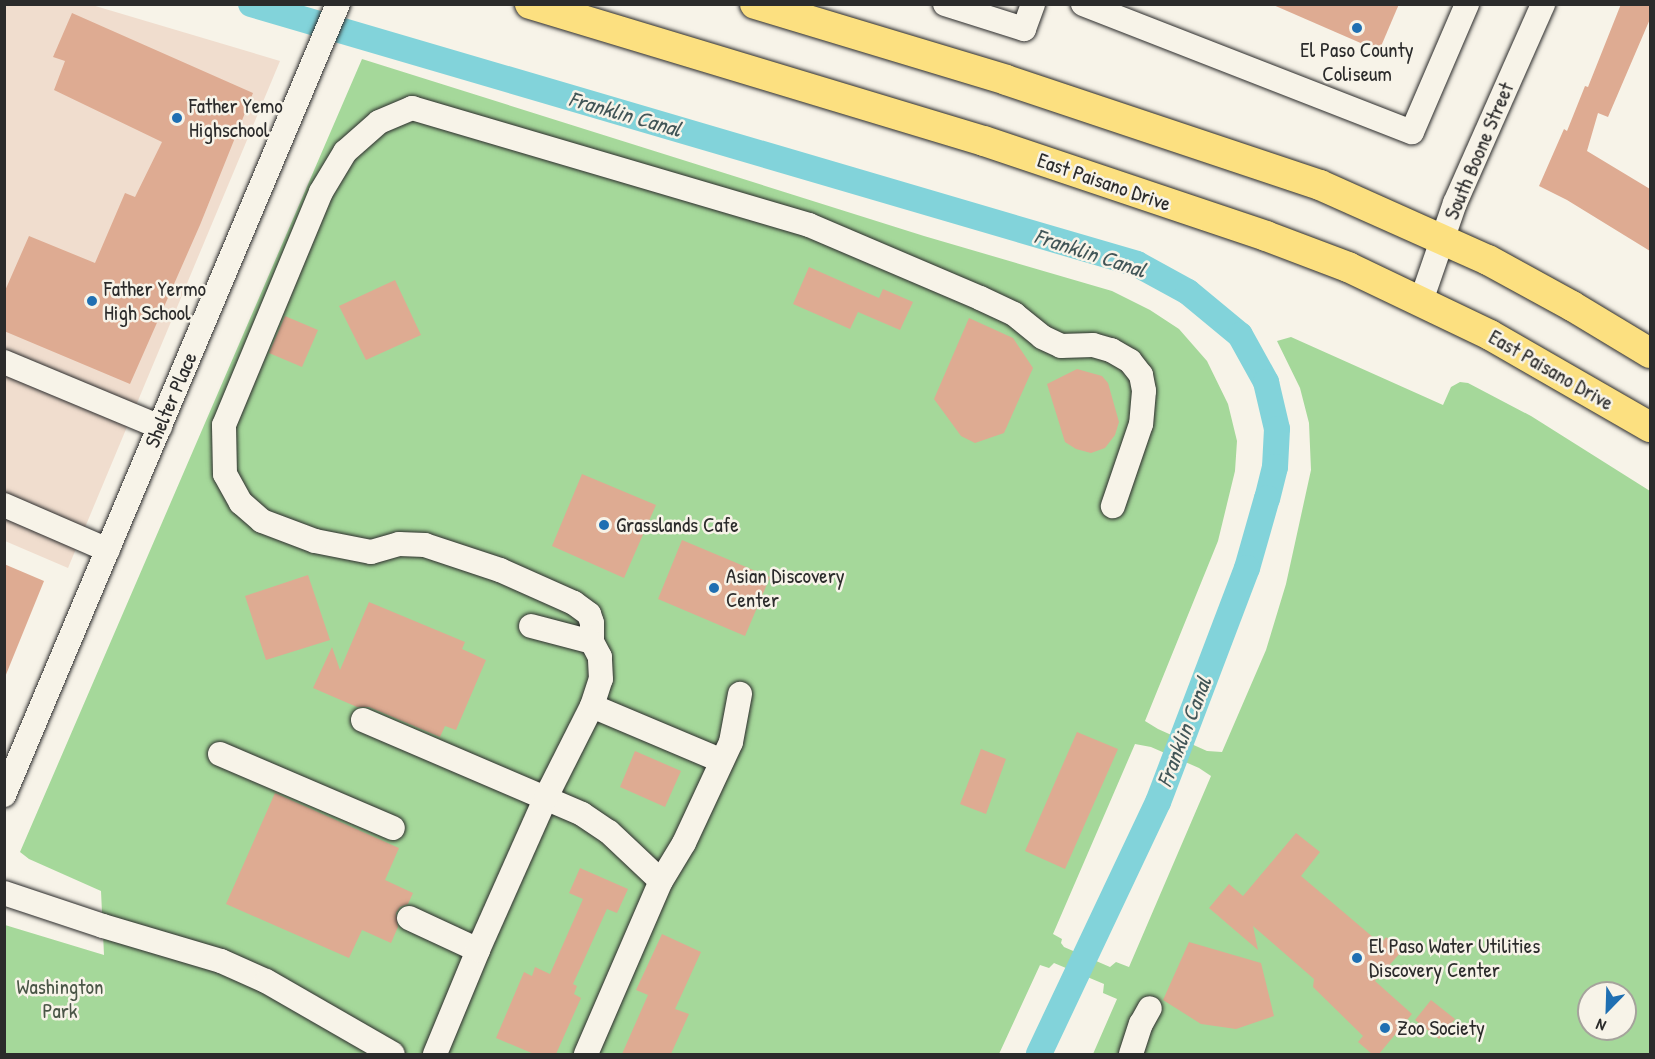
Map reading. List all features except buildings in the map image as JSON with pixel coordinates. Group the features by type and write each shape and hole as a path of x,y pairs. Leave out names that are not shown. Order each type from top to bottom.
{"main road":[{"name":"East Paisano Drive","path":"530,4 1030,156 1266,236 1348,267 1490,335 1650,428"},
{"path":"755,4 1006,80 1247,158 1320,185 1488,260 1572,306 1650,353"}],"street":[{"name":"Shelter Place","path":"4,795 338,4"},
{"path":"945,4 1024,29 1033,4"},
{"path":"1083,4 1412,132 1467,4"},
{"name":"South Boone Street","path":"1421,301 1455,203 1543,4"},
{"path":"435,1054 546,797 592,706 601,679 600,657 592,642 592,623 589,614 574,603 500,570 425,544 399,544 371,552 315,541 262,521 241,503 225,474 224,425 321,192 345,152 380,122 412,108 809,225 1014,314 1042,337 1061,346 1093,345 1110,350 1130,361 1141,375 1144,391 1141,424 1113,506"},
{"path":"4,363 160,427"},
{"path":"4,505 108,550"},
{"path":"531,626 592,642"},
{"path":"586,1054 661,882 684,843 731,742 740,694"},
{"path":"592,706 722,761"},
{"path":"363,720 582,814 609,832 661,882"},
{"path":"220,754 393,828"},
{"path":"4,893 103,926 221,961 266,981 393,1054"},
{"path":"409,918 478,950"},
{"path":"1131,1054 1141,1024 1150,1008"}],"shaded area":[{"name":"Father Yermo High School","path":"4,5 92,5 280,61 68,568 5,541"}],"green space":[{"name":"Washington Park","path":"362,59 924,236 1112,291 1150,310 1179,329 1207,361 1228,404 1237,441 1235,471 1218,541 1145,721 1207,751 1222,752 1266,650 1286,584 1311,470 1309,423 1300,388 1277,341 1291,337 1443,405 1451,387 1460,382 1468,383 1531,416 1650,491 1650,1054 1093,1054 1117,999 1103,993 1104,984 1054,963 1049,968 1040,965 999,1054 5,1054 5,925 104,955 101,891 29,859 20,852","holes":["1135,744 1151,747 1199,768 1211,776 1129,967 1116,962 1110,967 1064,947 1061,943 1062,939 1053,934"]}],"waterway":[{"name":"Franklin Canal","path":"251,4 1137,264 1188,292 1240,335 1266,382 1277,429 1275,467 1267,498 1247,568 1158,802 1039,1054"}],"place":[{"name":"El Paso County Coliseum","path":"1357,28"},
{"name":"Father Yemo Highschool","path":"177,118"},
{"name":"Father Yermo High School","path":"92,301"},
{"name":"Grasslands Cafe","path":"604,525"},
{"name":"Asian Discovery Center","path":"714,588"},
{"name":"El Paso Water Utilities Discovery Center","path":"1357,958"},
{"name":"Zoo Society","path":"1385,1028"}]}
